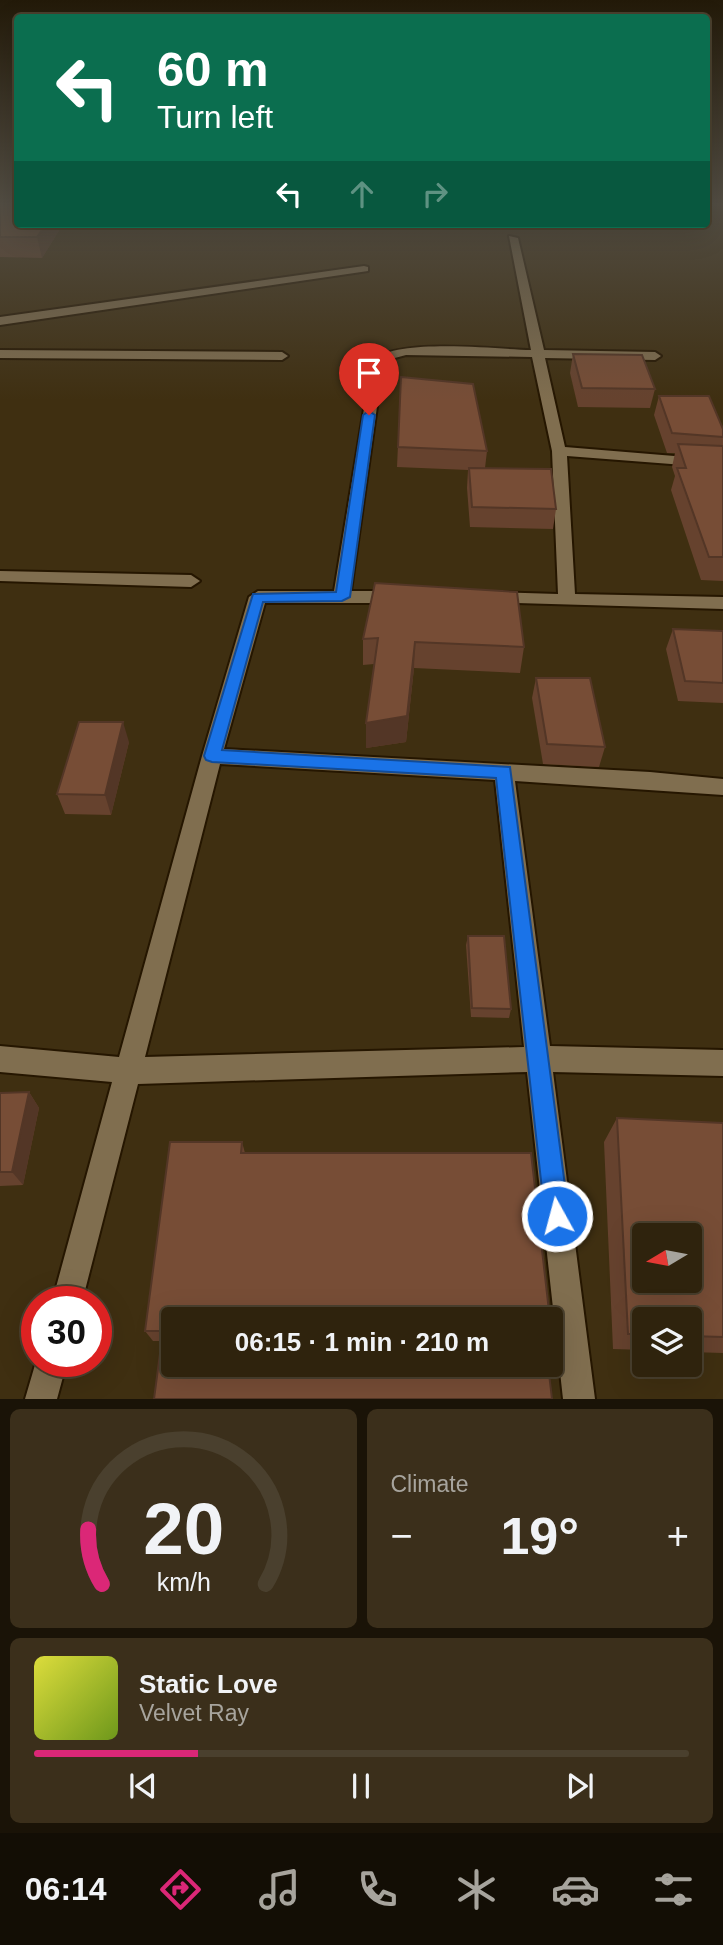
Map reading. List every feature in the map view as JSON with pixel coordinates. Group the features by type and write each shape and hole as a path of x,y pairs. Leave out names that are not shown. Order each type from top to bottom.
{"street":[{"path":"0,321 362,269"},
{"path":"520,269 559,451 567,599"},
{"path":"342,597 377,363 386,356 406,351 655,356"},
{"path":"0,354 282,356"},
{"path":"559,451 723,464"},
{"path":"0,576 191,581"},
{"path":"71,1286 212,756 258,597 422,597"},
{"path":"474,598 723,603"},
{"path":"212,756 650,779 723,787"},
{"path":"504,772 579,1399"},
{"path":"0,1059 129,1070 538,1059 723,1063"},
{"path":"41,1399 47,1377"}],"building":[{"path":"573,354 642,355 655,389 582,388"},
{"path":"401,377 473,384 487,451 398,447"},
{"path":"659,396 709,396 723,429 723,437 672,433"},
{"path":"678,444 723,446 723,557 709,557 677,468 686,468"},
{"path":"469,468 551,469 556,509 472,507"},
{"path":"375,583 517,592 524,647 415,642 407,716 366,723 378,638 363,639"},
{"path":"673,629 723,631 723,683 685,681"},
{"path":"536,678 590,678 605,747 547,744"},
{"path":"79,722 123,722 105,795 57,794"},
{"path":"468,936 504,936 511,1009 472,1008"},
{"path":"29,1092 12,1172 0,1172 0,1093"},
{"path":"617,1118 723,1123 723,1337 702,1336 702,1307 632,1307 632,1334 628,1334"},
{"path":"170,1142 242,1142 241,1153 531,1153 549,1307 161,1307 161,1331 145,1331"},
{"path":"161,1346 161,1377 549,1377 552,1399 154,1399"}],"route":[{"path":"369,415 342,597 258,597 212,756 504,772 557,1216"}]}
